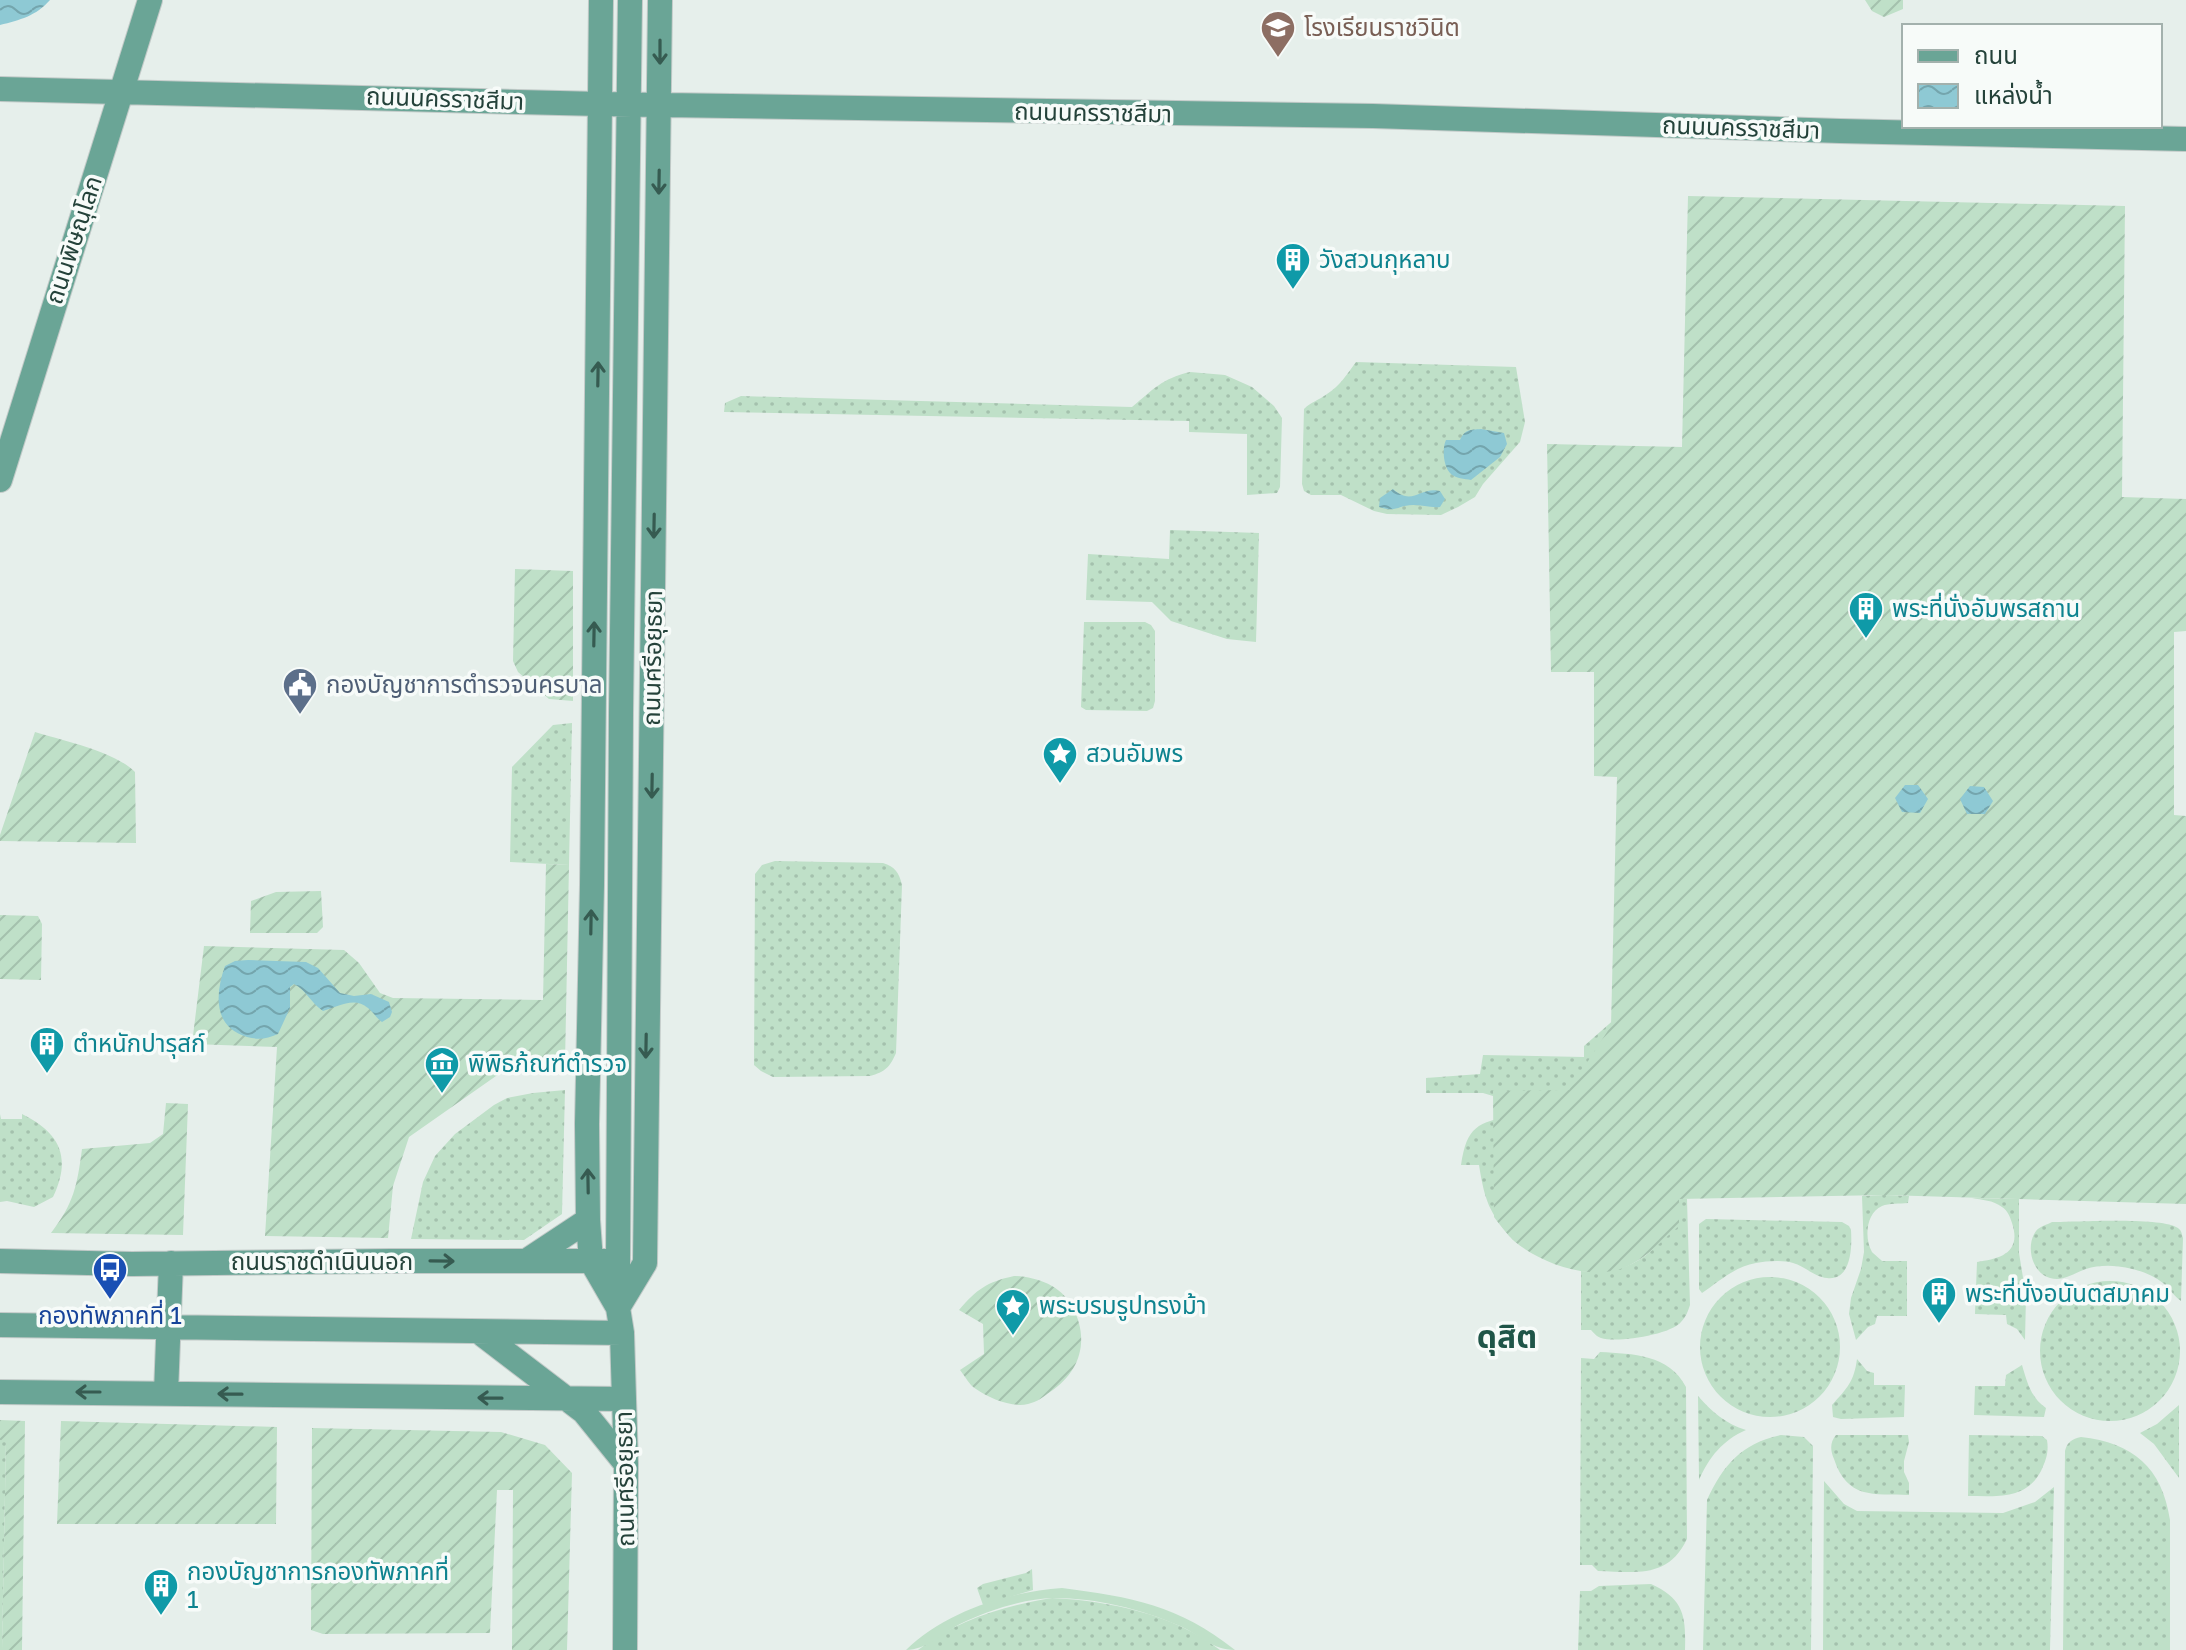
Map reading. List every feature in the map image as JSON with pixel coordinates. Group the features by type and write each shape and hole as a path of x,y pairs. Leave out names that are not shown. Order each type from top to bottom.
{"main road":[{"name":"ถนนพิษณุโลก","path":"0,480 150,0"},
{"name":"ถนนศรีอยุธยา","path":"601,0 588,1220 591,1261 618,1308"},
{"name":"ถนนศรีอยุธยา","path":"625,1650 626,1464 618,1262 630,0"},
{"name":"ถนนศรีอยุธยา","path":"645,1263 660,0"},
{"name":"ถนนนครราชสีมา","path":"0,89 600,104 1373,116 2186,139"},
{"path":"599,257 627,256"},
{"path":"599,308 627,308"},
{"path":"625,475 655,475"},
{"path":"623,603 654,604"},
{"path":"621,713 653,692"},
{"path":"621,837 651,837"},
{"path":"588,1081 619,1082"},
{"path":"619,1127 646,1128"},
{"path":"523,1262 588,1220"},
{"name":"ถนนราชดำเนินนอก","path":"0,1261 645,1263"},
{"path":"166,1393 171,1263"},
{"path":"618,1308 645,1263"},
{"path":"0,1325 622,1333"},
{"path":"479,1332 584,1412 626,1464"},
{"path":"0,1392 624,1399"},
{"path":"529,1399 575,1422 626,1464"}],"green space":[{"path":"1865,0 1903,0 1903,9 1884,17 1872,11"},
{"path":"1688,196 2125,206 2122,497 2186,499 2186,631 2174,632 2174,815 2186,816 2186,1204 1885,1195 1679,1199 1679,1226 1637,1261 1616,1270 1601,1272 1570,1269 1539,1257 1514,1241 1494,1217 1493,1091 1569,1090 1611,1026 1617,777 1594,776 1594,672 1551,672 1547,444 1682,447"},
{"path":"1356,362 1516,367 1525,422 1520,442 1475,497 1441,515 1387,514 1341,495 1311,495 1304,491 1302,484 1304,409 1336,387"},
{"path":"1190,372 1225,375 1252,387 1274,406 1282,418 1280,487 1277,493 1247,495 1247,434 1189,432 1189,421 724,412 725,403 741,396 1132,407 1165,381"},
{"path":"1170,530 1259,533 1256,642 1227,639 1171,621 1152,602 1086,600 1088,554 1169,559"},
{"path":"515,569 573,571 573,701 549,699 518,672 513,661"},
{"path":"1084,622 1145,622 1151,625 1155,631 1153,708 1147,711 1086,710 1081,707"},
{"path":"572,723 569,865 510,862 512,767 553,725"},
{"path":"35,732 102,752 135,772 136,843 0,841"},
{"path":"775,861 883,863 893,868 899,877 902,885 896,1053 880,1073 870,1076 773,1077 754,1065 755,874 762,865"},
{"path":"546,864 569,865 565,1063 537,1059 496,1076 409,1137 393,1186 388,1238 265,1236 277,1047 192,1044 204,946 344,950 359,963 380,993 393,998 543,1000"},
{"path":"321,891 323,927 317,933 250,933 251,901 276,892"},
{"path":"0,915 38,916 42,924 41,980 0,979"},
{"path":"1664,1015 1566,1094 1493,1096 1483,1093 1426,1093 1426,1078 1480,1074 1483,1055 1584,1057 1584,1046 1617,1017"},
{"path":"565,1090 562,1214 524,1240 411,1239 423,1182 435,1156 455,1134 507,1098"},
{"path":"166,1103 188,1104 183,1235 51,1233 73,1194 82,1149 150,1143 163,1134"},
{"path":"0,1114 1,1119 22,1119 22,1114 35,1121 54,1138 59,1148 62,1170 59,1183 53,1197 34,1207 0,1202"},
{"path":"1514,1115 1513,1240 1489,1206 1479,1165 1461,1165 1467,1142 1476,1128"},
{"path":"1862,1196 1909,1196 1908,1203 1888,1204 1877,1209 1868,1226 1868,1240 1872,1252 1882,1261 1907,1261 1907,1316 1877,1316 1875,1324 1856,1340 1849,1314 1864,1252"},
{"path":"1972,1198 2019,1199 2019,1253 2026,1296 2025,1340 2017,1329 2007,1324 2006,1315 1975,1314 1977,1262 2007,1253 2014,1241 2014,1233 2010,1216 2004,1209"},
{"path":"1678,1199 1687,1199 1690,1305 1684,1318 1666,1331 1630,1339 1601,1338 1591,1330 1581,1330 1581,1271 1619,1269 1636,1262 1659,1240"},
{"path":"1706,1219 1842,1222 1851,1230 1849,1261 1841,1274 1827,1278 1789,1262 1756,1263 1734,1271 1702,1293 1699,1289 1699,1224"},
{"path":"2135,1221 2178,1228 2183,1238 2181,1301 2155,1278 2126,1267 2095,1267 2060,1279 2044,1275 2032,1258 2031,1244 2036,1231 2052,1222"},
{"path":"1014,1276 1039,1280 1061,1293 1072,1306 1081,1331 1079,1354 1069,1375 1040,1399 1022,1405 1001,1401 981,1392 971,1385 960,1370 984,1354 983,1324 959,1310 983,1287"},
{"path":"1770,1277 1797,1283 1819,1298 1834,1320 1840,1347 1834,1374 1819,1396 1797,1411 1770,1417 1743,1411 1721,1396 1706,1374 1700,1347 1706,1320 1721,1298 1743,1283"},
{"path":"2110,1281 2137,1287 2159,1302 2174,1324 2180,1351 2174,1378 2159,1400 2137,1415 2110,1421 2083,1415 2061,1400 2046,1378 2040,1351 2046,1324 2061,1302 2083,1287"},
{"path":"1600,1352 1637,1355 1660,1362 1679,1376 1686,1387 1687,1539 1670,1561 1649,1570 1598,1571 1592,1565 1580,1565 1581,1358 1594,1359"},
{"path":"1857,1359 1867,1371 1874,1373 1874,1385 1905,1385 1904,1417 1833,1417 1832,1405 1849,1384"},
{"path":"2022,1365 2033,1394 2046,1408 2044,1417 1974,1415 1975,1386 2005,1386 2006,1375"},
{"path":"1698,1396 1720,1417 1746,1430 1718,1450 1699,1480"},
{"path":"2179,1405 2179,1478 2154,1444 2140,1433 2157,1424"},
{"path":"0,1420 25,1421 22,1650 2,1650 6,1441 0,1440"},
{"path":"61,1421 277,1427 276,1524 57,1524"},
{"path":"312,1428 501,1432 545,1445 572,1473 567,1650 512,1650 513,1490 497,1490 490,1633 323,1634 311,1630"},
{"path":"1781,1435 1804,1437 1813,1446 1811,1650 1703,1650 1707,1500 1735,1457 1755,1444"},
{"path":"1836,1435 1908,1435 1904,1472 1909,1483 1909,1495 1873,1494 1854,1488 1839,1472 1832,1452"},
{"path":"1969,1435 2042,1436 2047,1440 2046,1460 2035,1480 2019,1492 1999,1496 1968,1496"},
{"path":"2081,1437 2116,1445 2130,1452 2152,1472 2160,1486 2170,1520 2170,1650 2063,1650 2065,1451 2070,1441"},
{"path":"0,1440 6,1440 2,1650 0,1650"},
{"path":"1824,1481 1844,1504 1857,1511 2003,1513 2035,1502 2054,1487 2050,1650 1823,1650"},
{"path":"1032,1569 1033,1590 983,1605 977,1588"},
{"path":"1651,1584 1670,1596 1681,1610 1685,1650 1578,1650 1580,1591 1591,1591 1599,1586"},
{"path":"1062,1588 1111,1595 1174,1613 1235,1650 1220,1648 1150,1614 1102,1602 1054,1598 994,1610 960,1624 927,1644 906,1650 940,1624 979,1606 1020,1594"},
{"path":"1052,1598 1096,1602 1140,1612 1182,1627 1220,1650 918,1650 965,1622 1016,1605"}],"water":[{"path":"0,0 50,0 33,14 0,25"},
{"path":"1481,429 1504,433 1507,444 1500,457 1471,480 1453,475 1445,462 1446,440 1460,440 1466,432"},
{"path":"1393,489 1406,496 1440,491 1445,499 1440,507 1379,507 1380,498"},
{"path":"1905,785 1918,785 1928,799 1920,813 1902,812 1895,798"},
{"path":"1970,786 1984,787 1993,801 1985,814 1967,814 1960,799"},
{"path":"248,960 306,962 318,968 340,993 354,996 371,994 389,1002 392,1012 382,1022 368,1008 357,1003 323,1011 294,984 290,987 290,1008 278,1034 262,1038 247,1037 228,1026 222,1018 219,988 225,966"}],"place":[{"name":"โรงเรียนราชวินิต","path":"1278,59"},
{"name":"วังสวนกุหลาบ","path":"1293,291"},
{"name":"พระที่นั่งอัมพรสถาน","path":"1866,640"},
{"name":"กองบัญชาการตำรวจนครบาล","path":"300,716"},
{"name":"สวนอัมพร","path":"1060,785"},
{"name":"ตำหนักปารุสก์","path":"47,1075"},
{"name":"พิพิธภ้ณฑ์ตำรวจ","path":"442,1095"},
{"name":"กองทัพภาคที่ 1","path":"110,1301"},
{"name":"พระที่นั่งอนันตสมาคม","path":"1939,1325"},
{"name":"พระบรมรูปทรงม้า","path":"1013,1337"},
{"name":"กองบัญชาการกองทัพภาคที่ 1","path":"161,1617"}],"district":[{"name":"ดุสิต","path":"1507,1337"}]}
